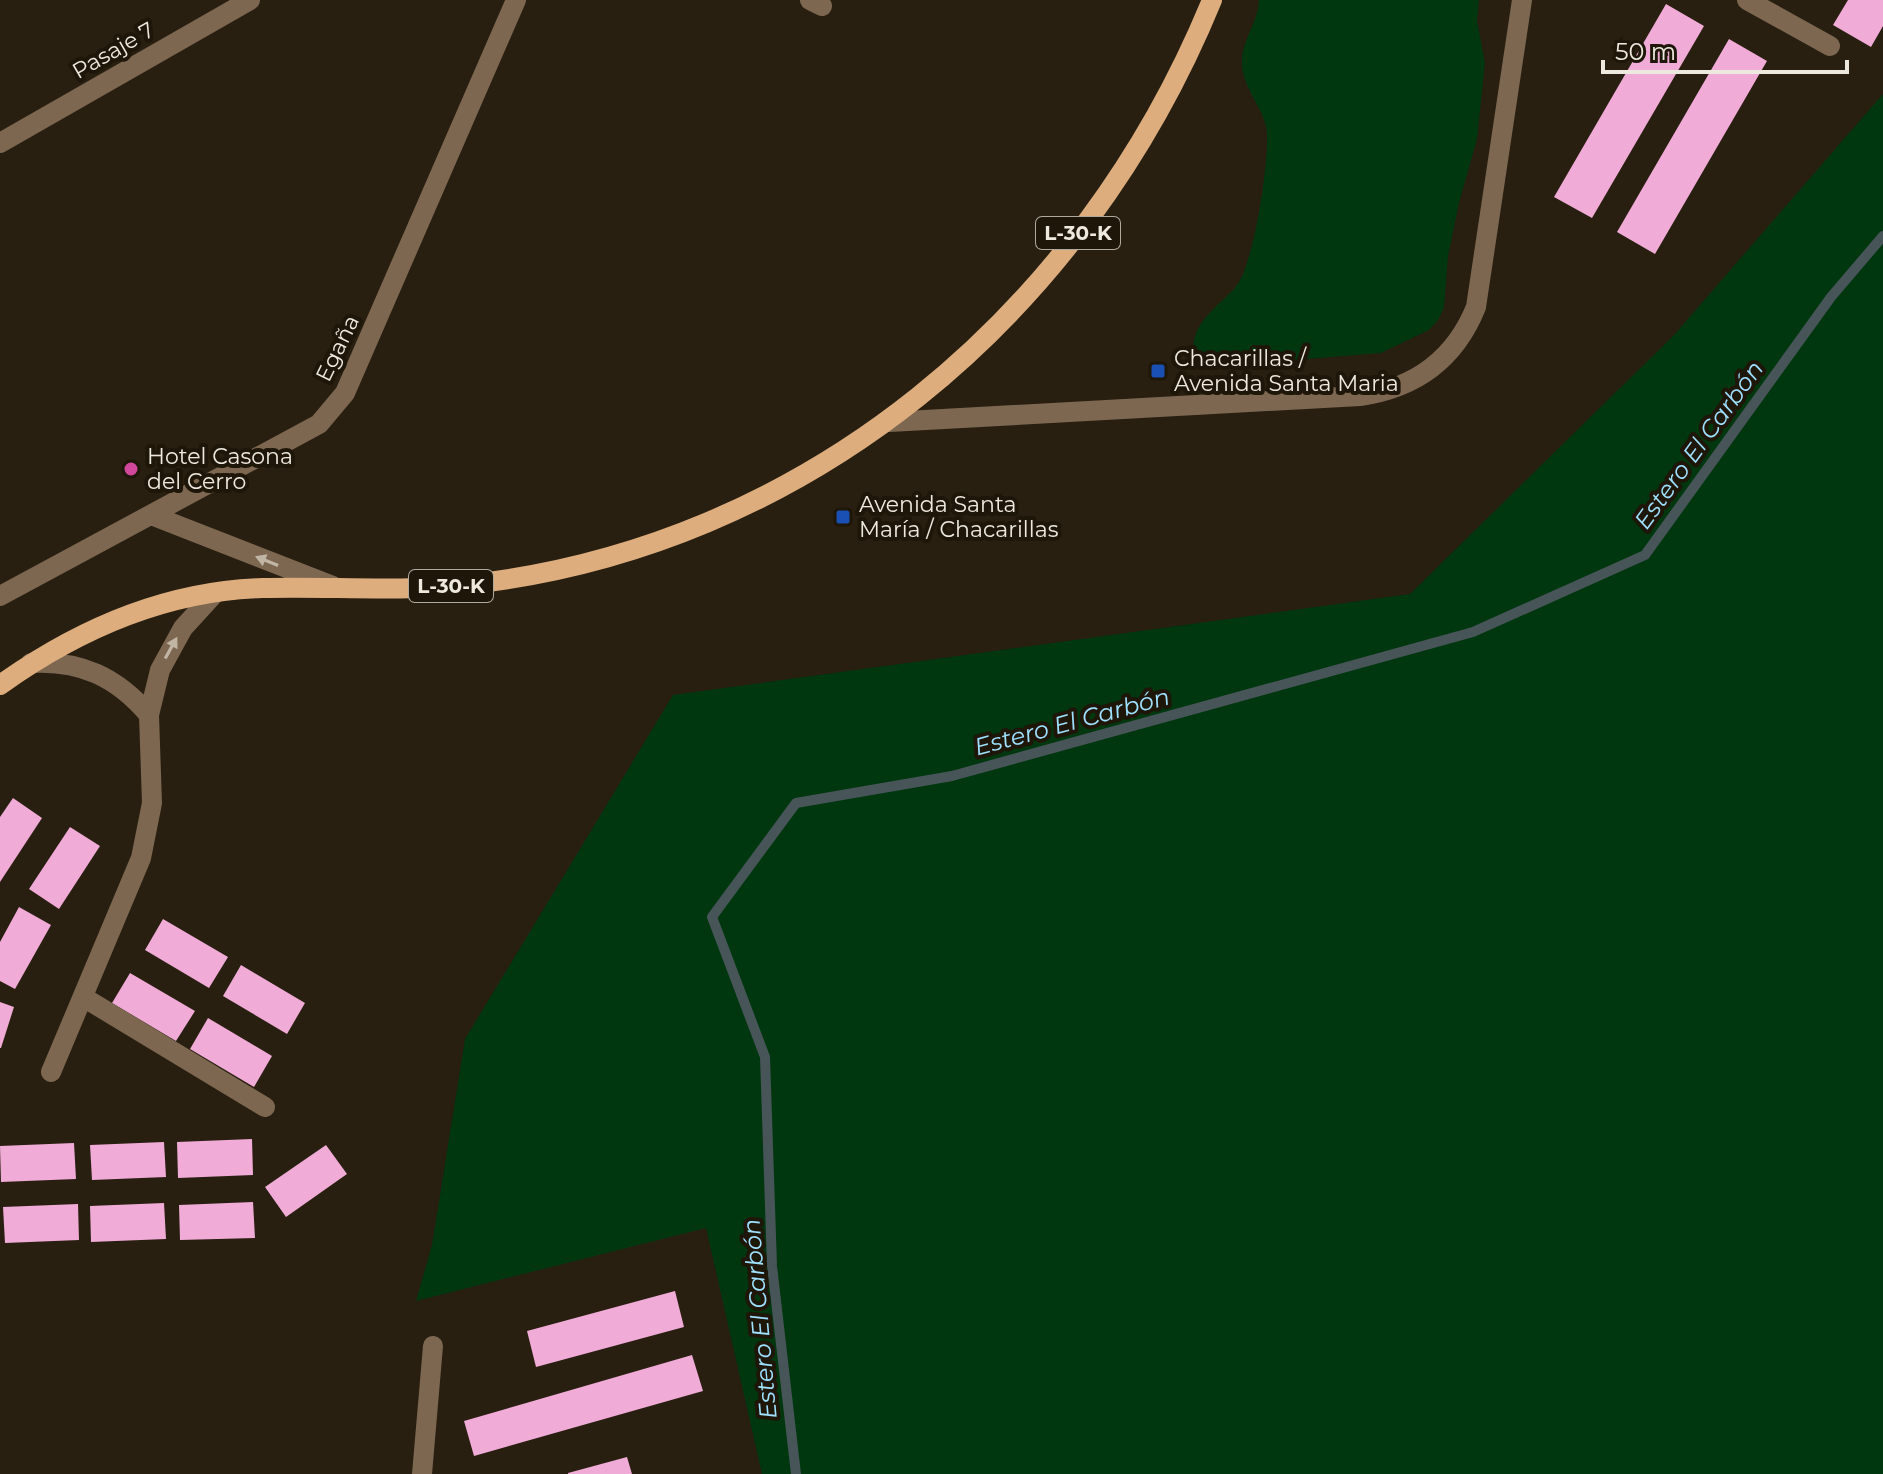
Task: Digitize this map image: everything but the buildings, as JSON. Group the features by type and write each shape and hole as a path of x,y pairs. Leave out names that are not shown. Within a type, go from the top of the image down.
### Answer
{"main road":[{"name":"L-30-K","path":"0,685 31,663 122,617 215,593 256,588 463,585 584,564 643,547 757,501 811,473 889,422 996,328 1089,220 1165,100 1212,0"}],"street":[{"name":"Pasaje 7","path":"0,143 250,0"},
{"name":"Egaña","path":"0,596 319,424 345,393 516,0"},
{"path":"889,422 1360,396 1406,385 1427,373 1458,342 1476,307 1522,0"},
{"path":"1747,0 1830,46"},
{"path":"151,515 340,589"},
{"path":"51,1072 141,858 152,803 149,715 160,670 170,648 198,609 215,593"},
{"path":"31,663 53,662 98,673 118,684 149,715"},
{"path":"83,997 265,1107"},
{"path":"422,1474 433,1346"}],"green space":[{"path":"1259,0 1479,0 1477,21 1485,63 1477,139 1448,256 1444,308 1429,330 1381,353 1198,368 1194,355 1196,334 1206,317 1240,281 1252,247 1259,212 1267,153 1266,126 1245,81 1242,55"},
{"path":"1883,94 1883,1474 762,1474 706,1228 416,1301 432,1245 465,1039 673,695 1410,594 1674,335"}],"waterway":[{"name":"Estero El Carbón","path":"796,1474 772,1266 765,1057 712,917 796,803 952,776 1473,632 1645,555 1831,297 1883,236"}],"place":[{"name":"Chacarillas / Avenida Santa Maria","path":"1158,371"},
{"name":"Hotel Casona del Cerro","path":"131,469"},
{"name":"Avenida Santa María / Chacarillas","path":"843,517"}]}
